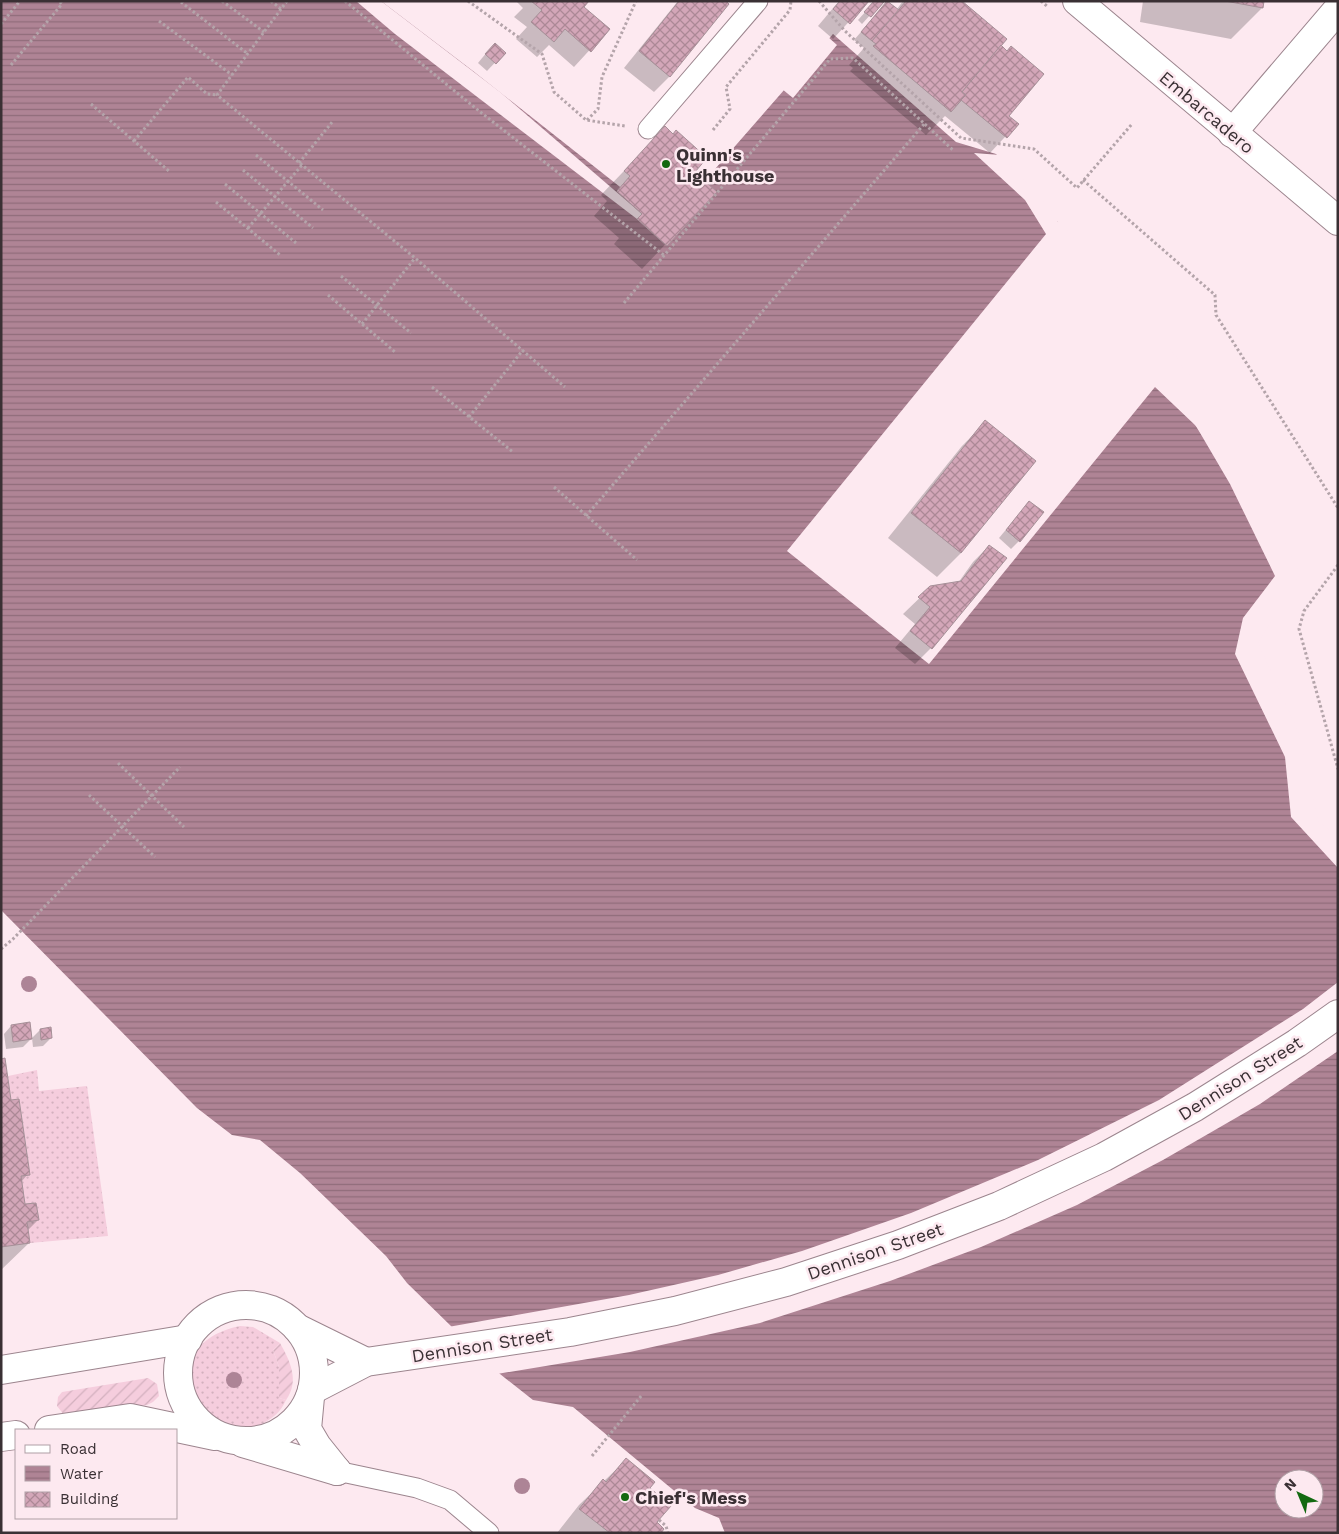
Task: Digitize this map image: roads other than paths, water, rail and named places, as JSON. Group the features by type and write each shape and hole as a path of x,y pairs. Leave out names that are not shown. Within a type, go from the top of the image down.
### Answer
{"street":[{"name":"Embarcadero","path":"1077,1 1338,222"},
{"path":"1232,133 1338,9"},
{"name":"Dennison Street","path":"311,1393 366,1362 570,1332 675,1311 786,1282 898,1245 999,1206 1104,1157 1195,1107 1297,1043 1338,1014"},
{"path":"311,1393 301,1414 287,1428 270,1437 251,1441 230,1440 210,1431 194,1417 183,1399 178,1379 184,1348 201,1322 219,1311 240,1305 261,1307 281,1315 298,1328 366,1362"},
{"path":"298,1328 309,1347 314,1368 307,1429 316,1446 337,1470"},
{"path":"1,1370 184,1348"},
{"path":"1,1389 184,1348"},
{"path":"56,1429 130,1418 230,1440 337,1470"},
{"path":"1,1437 15,1435"}],"lane":[{"path":"648,129 758,1"},
{"path":"337,1470 416,1488 450,1500 489,1533"}],"water":[{"path":"1,1 381,1 667,224 833,34 956,142 996,154 1035,195 1057,221 1297,575 1255,642 1316,822 1338,840 1338,1533 725,1533 719,1518 695,1508 573,1407 533,1400 500,1374 407,1283 386,1256 300,1173 260,1140 232,1135 197,1108 1,910"}],"place":[{"name":"Quinn's Lighthouse","path":"666,164"},
{"name":"Chief's Mess","path":"625,1497"}]}
